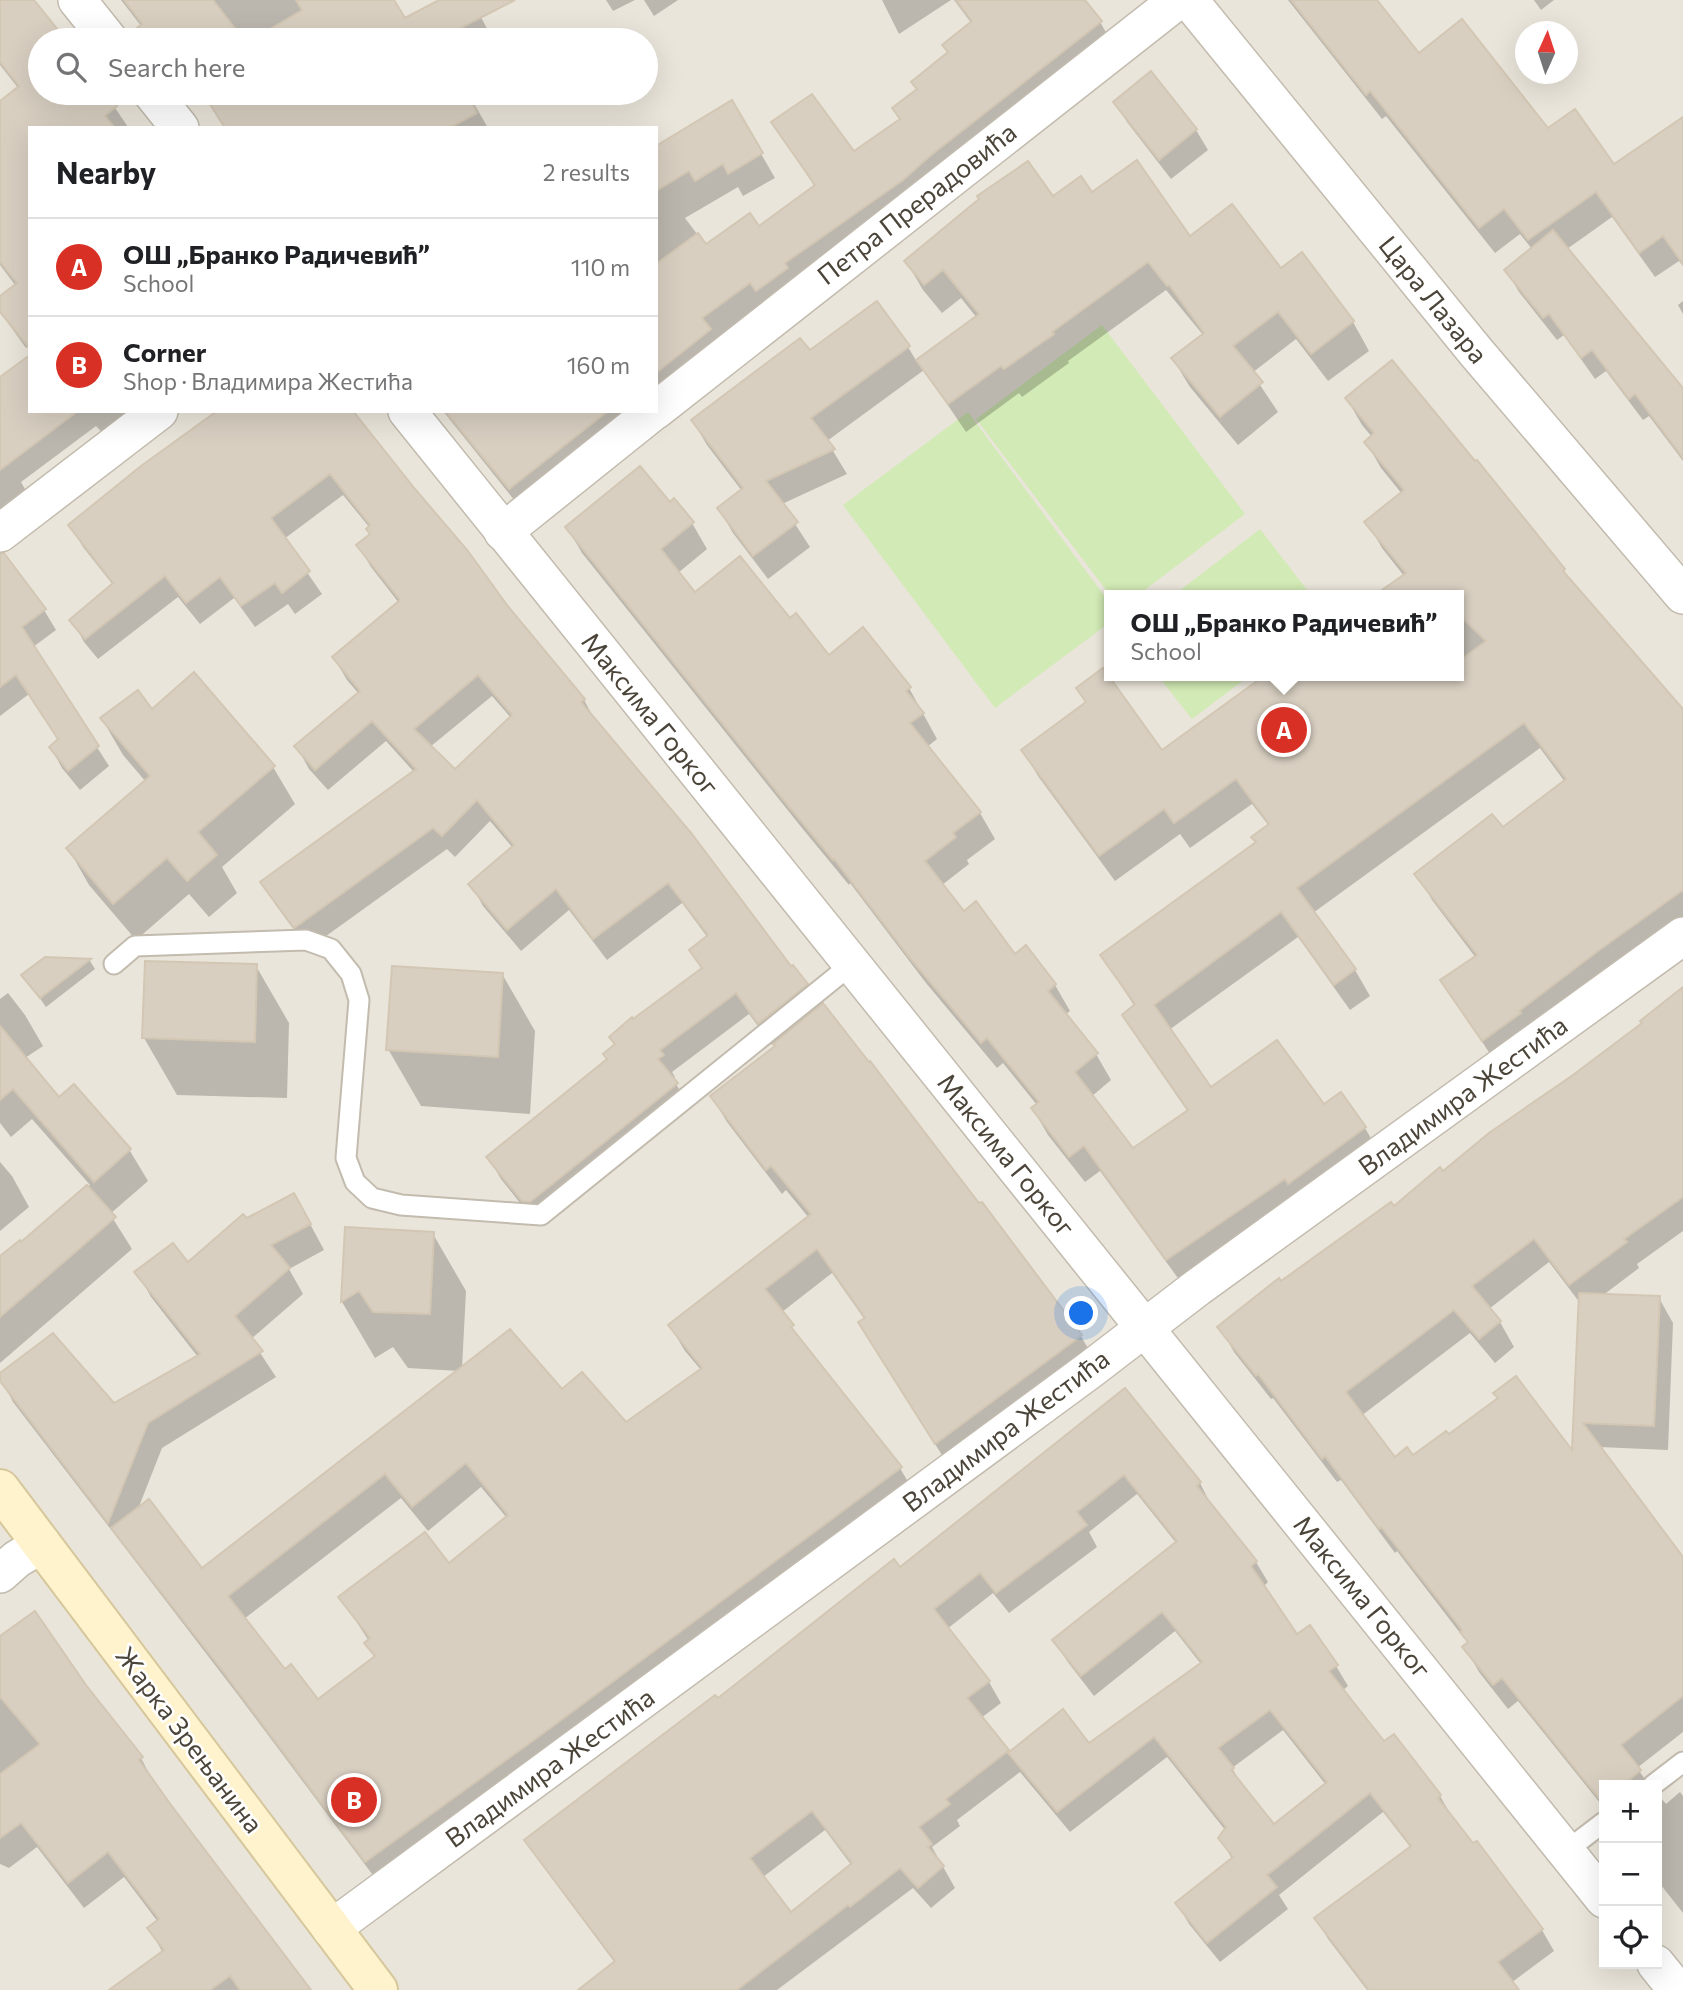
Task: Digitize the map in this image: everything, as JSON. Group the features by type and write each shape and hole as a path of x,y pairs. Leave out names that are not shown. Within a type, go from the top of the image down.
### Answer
{"street":[{"path":"77,0 99,28"},
{"name":"Петра Прерадовића","path":"658,408 1178,0"},
{"name":"Цара Лазара","path":"1189,0 1476,352 1683,595"},
{"path":"162,105 178,126"},
{"path":"0,533 156,413"},
{"name":"Максима Горког","path":"409,413 1599,1893"},
{"name":"Петра Прерадовића","path":"503,532 651,413"},
{"name":"Владимира Жестића","path":"331,1928 1091,1369 1145,1326 1683,936"},
{"name":"Жарка Зрењанина","path":"0,1489 378,1990"},
{"path":"0,1574 17,1559 42,1544"},
{"path":"1660,1969 1677,1990"}],"lane":[{"path":"114,964 135,946 184,942 306,940 331,949 351,974 359,1000 346,1158 355,1182 372,1198 401,1205 541,1216 852,964"},
{"path":"1660,1780 1683,1762"},
{"path":"1566,1851 1599,1826"}],"shaded area":[{"path":"0,0 1683,0 1683,1990 0,1990"}],"green space":[{"path":"1102,325 1245,514 1145,590 1106,590 976,419"},
{"path":"968,412 1104,595 1104,627 995,708 843,505"},
{"path":"1260,529 1307,590 1181,590"},
{"path":"1162,681 1242,681 1192,719"}],"building":[{"path":"0,0 34,0 56,28 28,28 28,105 117,106 105,116 113,126 28,126 28,347 0,312 0,296 17,283 0,262 0,101 19,86 0,62"},
{"path":"124,0 213,0 235,28 137,28 142,24"},
{"path":"296,0 394,0 405,18 439,0 515,0 460,28 272,28 302,10"},
{"path":"956,0 1085,0 1102,21 903,180 785,263 788,268 756,291 750,283 702,318 711,329 658,371 658,263 698,233 706,244 750,213 759,226 815,185 771,122 812,94 854,151 900,119 892,108 917,89 911,82 948,52 942,45 972,21"},
{"path":"1291,0 1377,0 1419,53 1462,19 1548,128 1575,109 1614,164 1683,117 1683,264 1663,236 1639,253 1596,192 1528,240 1504,209 1479,228 1370,91 1366,95"},
{"path":"1151,71 1197,129 1159,160 1113,102"},
{"path":"732,100 763,153 728,174 723,164 695,181 689,171 658,190 658,145"},
{"path":"211,105 473,105 477,113 453,126 224,126"},
{"path":"1137,160 1190,236 1232,204 1281,268 1302,252 1354,321 1311,354 1278,312 1233,346 1263,382 1220,417 1171,358 1204,333 1169,285 1167,286 1148,262 1052,332 1054,334 1004,369 1001,366 948,404 916,360 979,314 943,270 924,285 904,261 979,199 977,196 1028,161 1053,196 1081,176 1092,192"},
{"path":"1553,230 1683,388 1683,458 1635,394 1629,399 1592,350 1581,358 1549,314 1543,318 1504,270"},
{"path":"877,301 910,346 811,418 835,449 766,481 798,522 753,556 717,508 743,488 691,420 800,338 810,350"},
{"path":"28,356 28,413 75,413 0,470 0,377"},
{"path":"1392,360 1475,461 1477,460 1565,569 1563,571 1683,709 1683,890 1598,951 1482,1041 1440,980 1477,955 1414,874 1492,814 1503,827 1566,779 1524,723 1297,888 1356,969 1334,985 1281,912 1154,1005 1211,1087 1277,1040 1324,1104 1341,1092 1366,1127 1288,1184 1285,1179 1166,1260 1084,1146 1069,1157 1031,1108 1039,1102 987,1038 981,1043 909,957 834,859 785,802 565,527 640,466 670,502 674,498 694,522 661,549 695,592 740,556 790,618 796,613 829,655 863,627 911,687 906,691 924,713 910,723 981,812 953,833 956,837 925,861 964,911 976,901 1015,954 1026,945 1056,984 1048,991 1098,1053 1075,1072 1133,1148 1188,1110 1122,1015 1135,1004 1100,955 1256,842 1251,837 1269,824 1236,779 1174,823 1164,809 1099,856 1021,750 1086,702 1076,688 1103,668 1104,681 1112,681 1162,750 1257,681 1464,681 1464,657 1486,641 1464,620 1464,590 1382,590 1406,573 1364,522 1404,490 1364,442 1374,433 1345,398"},
{"path":"214,413 355,413 468,551 507,605 585,699 581,702 692,834 791,966 793,965 808,984 758,1024 736,993 660,1050 664,1055 658,1059 678,1083 530,1202 522,1201 486,1157 607,1059 603,1054 615,1044 609,1037 632,1017 633,1019 702,968 689,950 708,935 668,883 593,939 556,889 507,930 468,884 514,845 477,800 442,836 433,828 294,928 260,882 416,769 372,721 315,770 294,746 360,691 332,657 400,600 356,545 370,534 366,529 370,525 330,474 271,518 310,571 282,593 275,583 241,606 220,577 186,603 165,576 85,639 69,620 113,583 68,525 141,466","holes":["478,675 512,715 455,769 414,729"]},
{"path":"447,413 605,413 509,489"},
{"path":"4,553 46,609 22,627 99,746 68,771 49,747 58,739 16,675 0,687 0,554"},
{"path":"194,672 275,766 198,832 217,855 187,881 167,858 113,904 66,848 150,776 100,718 138,690 152,709"},
{"path":"45,957 91,959 40,998 21,975"},
{"path":"145,961 257,964 255,1042 142,1038"},
{"path":"392,966 503,973 498,1057 386,1050"},
{"path":"1683,987 1683,1197 1624,1239 1627,1242 1569,1285 1534,1239 1472,1286 1501,1321 1479,1339 1454,1310 1346,1392 1395,1457 1407,1447 1413,1455 1446,1431 1449,1434 1498,1398 1493,1393 1516,1376 1572,1450 1579,1293 1660,1296 1654,1426 1583,1423 1683,1557 1683,1696 1621,1745 1641,1770 1629,1780 1599,1780 1599,1798 1502,1678 1493,1685 1462,1647 1468,1642 1460,1632 1462,1630 1381,1527 1379,1529 1325,1456 1322,1459 1258,1374 1256,1376 1217,1327 1279,1278 1281,1281 1391,1202 1394,1206 1440,1167 1443,1171 1489,1133 1642,1023 1640,1021"},
{"path":"823,1003 979,1203 982,1202 1082,1335 935,1444 858,1322 865,1318 817,1249 765,1289 794,1325 791,1327 902,1467 365,1862 221,1669 111,1528 149,1499 202,1568 510,1329 562,1389 582,1372 626,1422 702,1368 668,1325 811,1214 771,1166 766,1170 710,1096 775,1046 773,1044","holes":["466,1463 508,1515 449,1563 425,1532 338,1597 370,1638 364,1643 375,1656 318,1699 291,1664 285,1669 228,1596 385,1474 412,1507"]},
{"path":"0,1026 59,1097 74,1084 131,1149 94,1182 13,1089 0,1100"},
{"path":"87,1185 116,1217 0,1317 0,1256 20,1240 21,1242"},
{"path":"294,1193 311,1224 271,1245 290,1268 235,1316 263,1351 148,1423 108,1523 0,1381 0,1373 53,1333 114,1403 200,1354 134,1272 173,1243 188,1262 243,1214 247,1218"},
{"path":"345,1227 434,1232 430,1314 373,1312 359,1291 341,1302"},
{"path":"1125,1388 1201,1482 1197,1486 1257,1561 1251,1566 1297,1634 1310,1625 1338,1665 1329,1671 1384,1741 1394,1734 1441,1795 1438,1798 1473,1843 1477,1841 1543,1929 1498,1962 1519,1990 1369,1990 1314,1918 1411,1846 1370,1793 1267,1875 1277,1887 1207,1943 1175,1903 1233,1857 1218,1838 1226,1827 1154,1737 1057,1812 1008,1753 1063,1709 1089,1743 1202,1662 1162,1612 1081,1676 1052,1640 1177,1541 1124,1475 1077,1512 1087,1525 996,1593 980,1573 934,1609 990,1681 967,1698 1009,1750 946,1799 950,1804 919,1827 932,1844 928,1847 944,1866 918,1888 900,1868 737,1990 578,1990 615,1961 524,1840 715,1695 718,1698 894,1559 900,1567","holes":["1270,1710 1327,1782 1274,1824 1231,1770 1234,1768 1218,1748","812,1811 852,1863 791,1912 750,1858"]},
{"path":"35,1611 86,1685 143,1757 139,1760 171,1805 311,1990 240,1990 230,1976 210,1990 109,1990 164,1950 147,1928 159,1919 108,1852 68,1883 21,1823 0,1838 0,1774 40,1744 0,1697 0,1636"}],"place":[{"name":"ОШ „Бранко Радичевић”","path":"1284,730"},
{"name":"Corner","path":"354,1800"}]}
